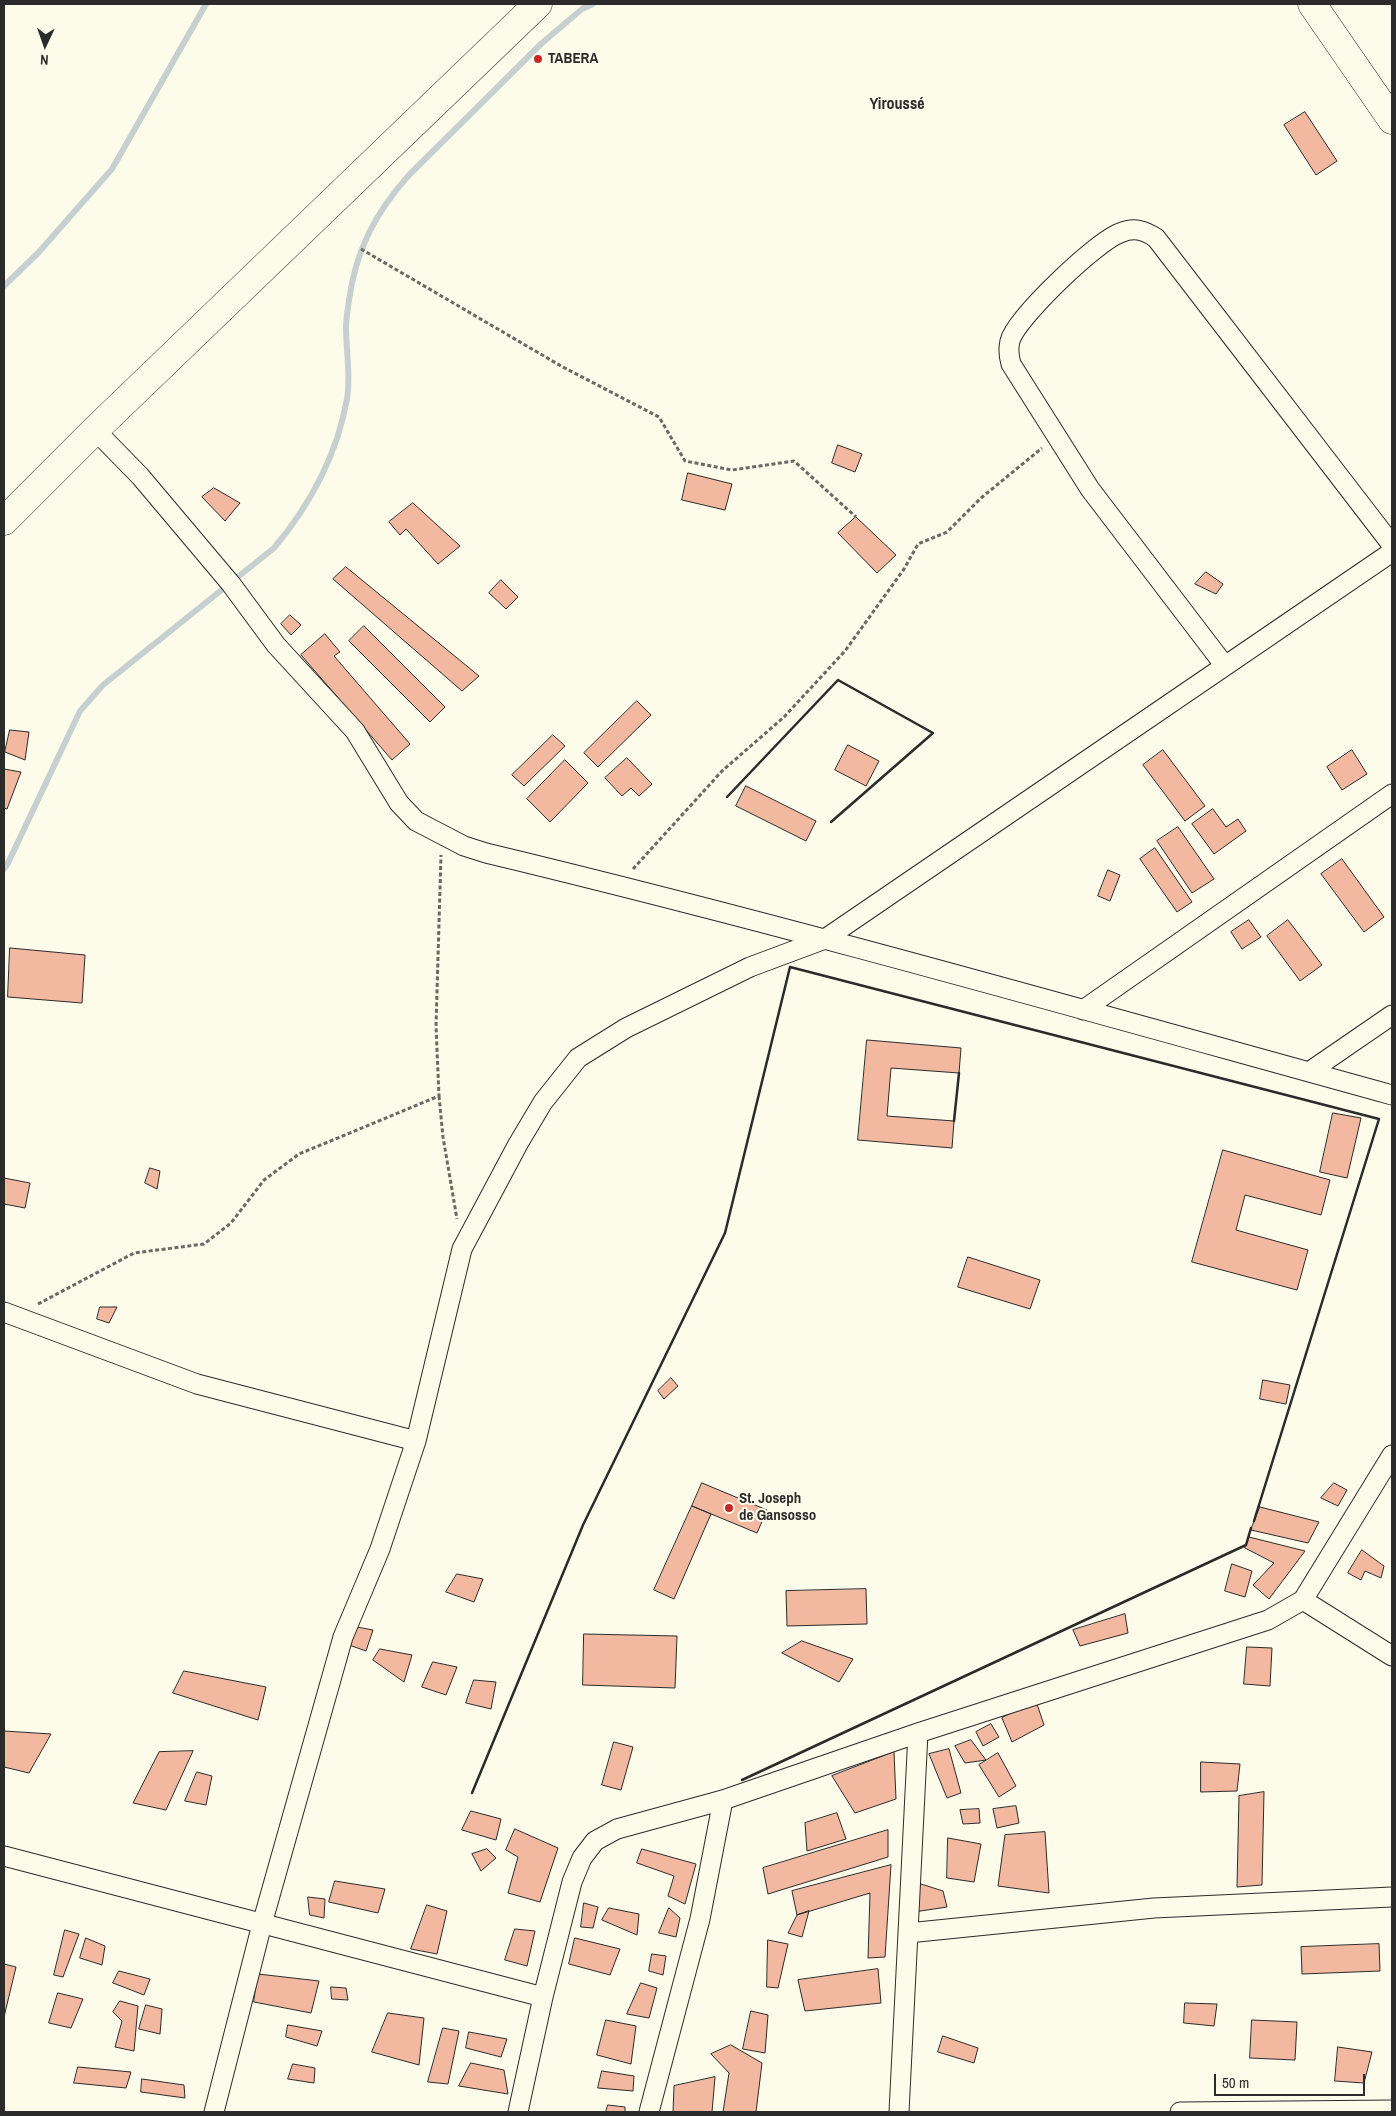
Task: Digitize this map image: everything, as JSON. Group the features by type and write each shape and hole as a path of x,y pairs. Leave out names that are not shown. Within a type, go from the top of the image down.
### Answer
{"main road":[{"path":"4,522 95,430 538,4"},
{"path":"1312,4 1392,120"}],"street":[{"path":"1225,666 1090,489 1010,364 1010,340 1019,324 1081,259 1107,239 1134,229 1146,231 1156,238 1392,545"},
{"path":"95,430 140,476 231,584 276,645 355,731 399,802 416,820 442,836 486,853 619,885 825,939 1392,1095"},
{"path":"214,2112 262,1924 343,1637 380,1549 416,1441 462,1249 542,1102 578,1058 626,1028 750,967 825,939 1392,552"},
{"path":"1082,1010 1392,794"},
{"path":"1308,1072 1392,1015"},
{"path":"4,1312 197,1384 416,1441"},
{"path":"518,2112 543,1997 572,1882 582,1858 595,1841 617,1828 723,1800 918,1733 1268,1620 1303,1600 1392,1455"},
{"path":"1303,1600 1392,1656"},
{"path":"899,2112 918,1733"},
{"path":"649,2112 700,1919 723,1800"},
{"path":"4,1856 543,1997"},
{"path":"908,1933 1154,1908 1392,1896"},
{"path":"1180,2112 1392,2109"}],"path":[{"path":"361,249 561,366 659,417 685,461 732,470 794,461 856,517"},
{"path":"619,885 722,771 784,717 845,650 904,569 918,544 947,532 981,498 1056,436"},
{"path":"442,836 436,1026 439,1096 462,1249"},
{"path":"32,1306 50,1299 134,1253 204,1244 231,1223 264,1180 299,1154 439,1096"}],"building":[{"path":"1305,112 1337,161 1316,175 1284,125"},
{"path":"838,445 862,454 855,472 832,463"},
{"path":"688,473 732,484 725,510 682,500"},
{"path":"214,488 240,503 225,521 202,497"},
{"path":"413,503 460,546 438,564 406,529 400,535 389,522"},
{"path":"856,517 896,555 877,573 838,533"},
{"path":"346,567 479,676 462,691 333,579"},
{"path":"1206,572 1223,584 1216,594 1195,584"},
{"path":"501,580 518,597 506,609 489,593"},
{"path":"290,615 301,625 291,635 281,624"},
{"path":"364,626 445,707 430,722 349,641"},
{"path":"325,634 340,652 334,656 410,744 392,760 301,655"},
{"path":"637,701 651,715 598,767 584,753"},
{"path":"10,730 29,732 25,760 5,752"},
{"path":"553,735 565,746 524,786 512,775"},
{"path":"848,745 879,761 866,786 835,770"},
{"path":"1163,750 1205,806 1185,821 1143,765"},
{"path":"1352,750 1367,774 1342,790 1327,767"},
{"path":"627,758 652,784 639,796 631,788 622,796 605,778"},
{"path":"565,760 588,783 550,822 527,799"},
{"path":"4,769 21,772 7,809 4,808"},
{"path":"746,786 816,821 806,841 736,806"},
{"path":"1213,809 1226,827 1238,819 1246,831 1214,854 1192,824"},
{"path":"1178,827 1214,879 1192,893 1157,841"},
{"path":"1155,848 1192,902 1177,912 1140,859"},
{"path":"1342,859 1384,917 1364,932 1321,874"},
{"path":"1108,870 1120,875 1110,901 1098,896"},
{"path":"1249,920 1261,937 1242,949 1231,932"},
{"path":"1288,920 1322,965 1300,981 1267,936"},
{"path":"10,948 85,955 82,1003 8,997"},
{"path":"867,1040 961,1048 959,1073 891,1068 887,1116 954,1121 952,1148 858,1140"},
{"path":"1333,1113 1361,1118 1347,1178 1320,1172"},
{"path":"1223,1150 1330,1180 1321,1215 1245,1195 1236,1230 1308,1250 1297,1290 1192,1262"},
{"path":"150,1168 160,1171 157,1189 145,1183"},
{"path":"4,1178 30,1183 25,1208 4,1204"},
{"path":"968,1257 1040,1280 1030,1309 958,1287"},
{"path":"100,1307 117,1307 109,1323 97,1319"},
{"path":"671,1378 678,1386 664,1399 658,1391"},
{"path":"1263,1380 1290,1385 1286,1404 1260,1399"},
{"name":"St. Joseph de Gansosso","path":"702,1483 767,1510 757,1533 692,1506"},
{"path":"1334,1483 1347,1490 1338,1506 1321,1498"},
{"path":"692,1506 711,1514 674,1599 654,1590"},
{"path":"1260,1507 1319,1522 1308,1543 1251,1530"},
{"path":"1249,1537 1305,1551 1269,1599 1253,1585 1274,1563 1245,1548"},
{"path":"1362,1550 1384,1566 1381,1578 1365,1571 1361,1580 1348,1573"},
{"path":"1232,1564 1252,1571 1245,1597 1225,1591"},
{"path":"457,1574 483,1579 474,1602 446,1592"},
{"path":"866,1589 867,1624 787,1626 786,1591"},
{"path":"1125,1614 1128,1633 1080,1646 1073,1630"},
{"path":"357,1627 373,1630 366,1651 349,1645"},
{"path":"584,1634 677,1636 675,1688 583,1685"},
{"path":"802,1641 853,1659 839,1682 782,1653"},
{"path":"1247,1647 1272,1648 1270,1686 1244,1684"},
{"path":"380,1649 412,1655 404,1682 373,1660"},
{"path":"433,1662 457,1667 446,1695 422,1687"},
{"path":"184,1671 266,1687 258,1720 173,1693"},
{"path":"474,1680 496,1682 491,1709 466,1703"},
{"path":"1036,1701 1044,1725 1012,1742 1002,1718"},
{"path":"991,1724 999,1737 983,1746 976,1732"},
{"path":"4,1731 51,1734 29,1773 4,1767"},
{"path":"971,1740 986,1760 965,1763 955,1746"},
{"path":"614,1742 633,1747 621,1790 602,1785"},
{"path":"949,1749 961,1793 947,1798 929,1754"},
{"path":"193,1751 166,1810 133,1803 159,1752"},
{"path":"894,1752 896,1799 855,1813 832,1776"},
{"path":"998,1753 1016,1786 999,1797 979,1765"},
{"path":"1201,1762 1240,1764 1237,1791 1201,1792"},
{"path":"197,1772 212,1776 206,1805 185,1801"},
{"path":"1264,1792 1262,1885 1237,1887 1239,1796"},
{"path":"1016,1806 1019,1823 997,1828 993,1809"},
{"path":"979,1809 980,1823 963,1824 960,1810"},
{"path":"471,1811 501,1819 496,1840 462,1830"},
{"path":"837,1813 846,1839 807,1851 805,1823"},
{"path":"515,1829 558,1848 540,1902 508,1893 518,1857 506,1850"},
{"path":"888,1830 888,1857 768,1894 763,1868"},
{"path":"1045,1832 1049,1893 998,1886 1005,1835"},
{"path":"948,1838 981,1844 974,1882 947,1878"},
{"path":"487,1849 496,1858 481,1871 472,1854"},
{"path":"642,1849 696,1864 685,1904 668,1896 674,1876 637,1863"},
{"path":"891,1865 885,1957 868,1958 870,1893 797,1915 792,1891"},
{"path":"335,1881 385,1889 378,1913 329,1902"},
{"path":"921,1884 943,1891 947,1907 914,1912"},
{"path":"308,1897 325,1899 324,1918 310,1915"},
{"path":"584,1903 598,1907 593,1928 581,1927"},
{"path":"427,1905 447,1911 437,1954 411,1949"},
{"path":"609,1908 639,1914 637,1935 602,1920"},
{"path":"669,1908 680,1918 676,1937 659,1933"},
{"path":"809,1911 802,1937 788,1933 797,1915"},
{"path":"515,1929 535,1931 527,1966 505,1960"},
{"path":"65,1930 79,1934 63,1977 54,1975"},
{"path":"86,1938 105,1946 102,1965 80,1958"},
{"path":"575,1938 620,1949 610,1975 569,1964"},
{"path":"768,1940 788,1944 778,1988 767,1987"},
{"path":"1379,1944 1380,1971 1302,1974 1301,1947"},
{"path":"652,1954 666,1956 663,1975 649,1971"},
{"path":"4,1964 16,1967 4,2017"},
{"path":"878,1969 881,2003 805,2011 798,1980"},
{"path":"119,1971 150,1979 144,1995 113,1983"},
{"path":"258,1974 319,1981 311,2013 254,2002"},
{"path":"641,1983 657,1988 649,2018 627,2014"},
{"path":"331,1987 346,1988 348,2000 332,1999"},
{"path":"58,1993 83,1999 71,2028 49,2023"},
{"path":"120,2001 138,2006 134,2051 115,2047 122,2021 113,2012"},
{"path":"1185,2003 1217,2004 1214,2026 1184,2023"},
{"path":"146,2005 162,2009 160,2034 139,2029"},
{"path":"751,2011 768,2015 765,2053 743,2049"},
{"path":"388,2013 424,2018 419,2065 372,2052"},
{"path":"606,2020 636,2026 631,2064 597,2055"},
{"path":"1252,2020 1297,2022 1295,2060 1250,2058"},
{"path":"288,2025 322,2031 317,2046 286,2037"},
{"path":"443,2028 459,2031 448,2084 428,2082"},
{"path":"469,2032 507,2039 501,2057 466,2048"},
{"path":"943,2036 978,2048 974,2063 938,2052"},
{"path":"731,2045 762,2063 756,2112 723,2112 729,2073 711,2054"},
{"path":"1338,2047 1372,2052 1364,2083 1335,2081"},
{"path":"471,2063 504,2070 508,2094 459,2086"},
{"path":"293,2064 315,2068 314,2083 288,2079"},
{"path":"78,2067 131,2072 126,2088 74,2083"},
{"path":"602,2071 634,2076 633,2091 598,2088"},
{"path":"715,2077 712,2112 673,2112 674,2086"},
{"path":"142,2079 184,2085 185,2098 141,2092"},
{"path":"608,2105 625,2107 625,2112 606,2112"}],"waterway":[{"path":"4,286 38,253 112,169 206,4"},
{"path":"4,869 80,711 103,685 274,548 310,497 329,459 347,399 346,324 352,282 362,248 386,204 409,175 542,43 582,9 593,4"}],"wall":[{"path":"727,797 838,680 933,733 831,822"},
{"path":"472,1793 583,1525 725,1233 790,967 1379,1119 1254,1521"},
{"path":"954,1121 959,1073"},
{"path":"742,1780 1246,1545 1251,1528"}],"place":[{"name":"TABERA","path":"538,59"},
{"name":"St. Joseph de Gansosso","path":"729,1508"}],"district":[{"name":"Yiroussé","path":"897,105"}]}
